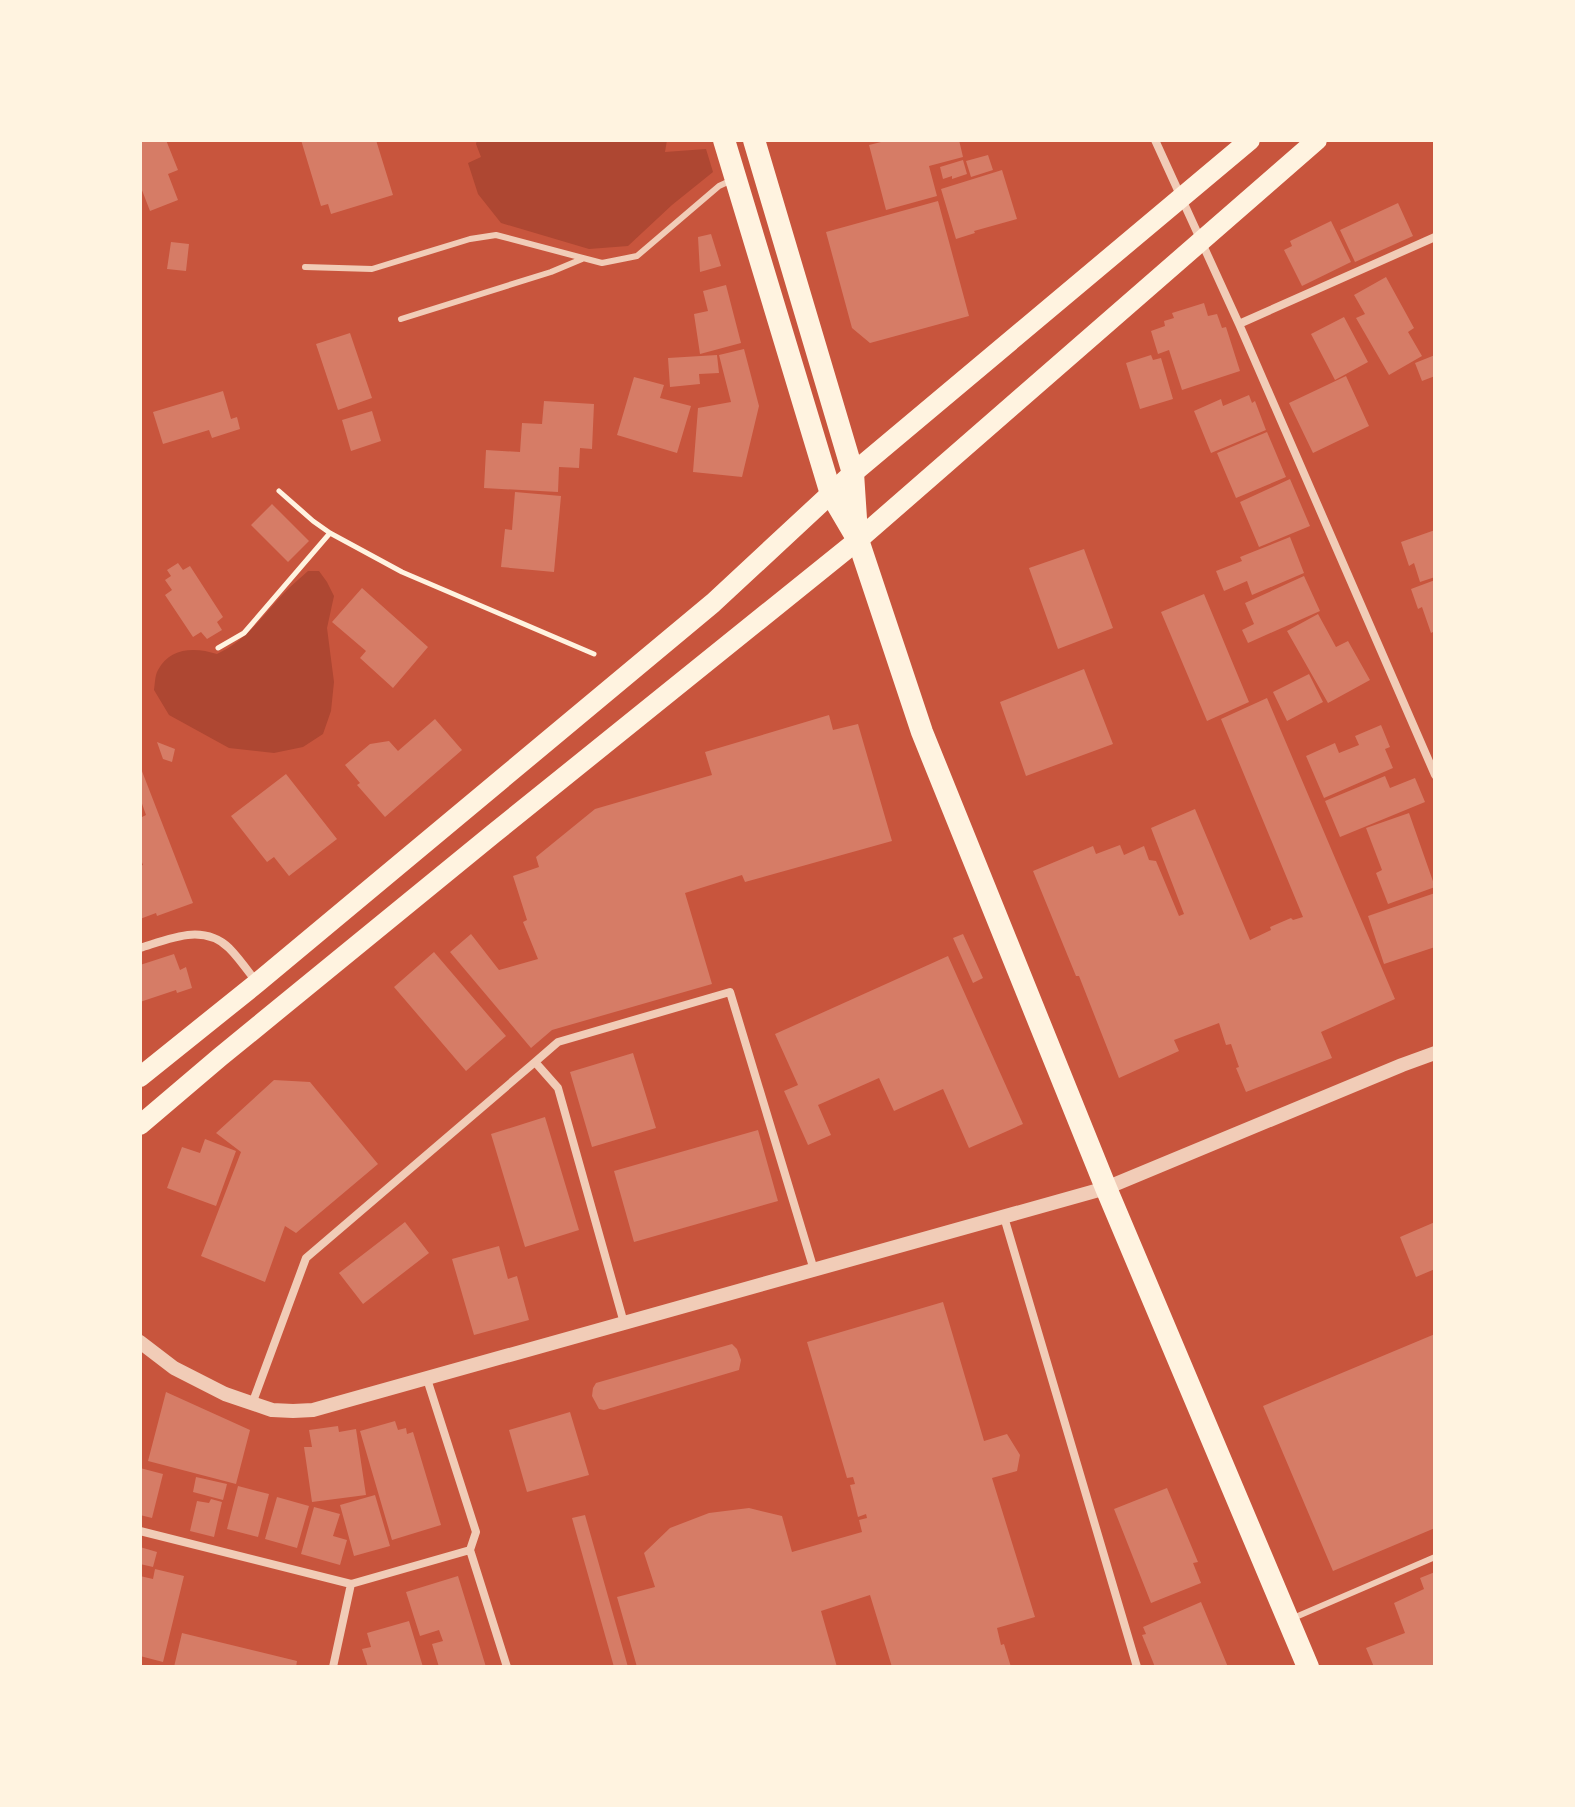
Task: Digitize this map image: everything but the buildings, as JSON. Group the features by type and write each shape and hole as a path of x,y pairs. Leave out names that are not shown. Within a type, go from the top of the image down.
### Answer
{"highway":[{"path":"724,140 831,494 858,540 922,732 1106,1188 1308,1667"},
{"path":"754,140 853,473 858,540"}],"main road":[{"path":"140,1077 713,603 853,473 1250,140"},
{"path":"140,1125 418,895 858,540 1317,140"}],"street":[{"path":"1155,140 1239,324 1435,775"},
{"path":"1239,324 1435,237"},
{"path":"140,948 184,934 210,936 229,948 257,983"},
{"path":"252,1404 306,1258 558,1042 730,992 814,1270"},
{"path":"140,1342 185,1375 225,1394 272,1410 313,1410 1106,1188 1435,1053"},
{"path":"535,1062 558,1088 624,1323"},
{"path":"1004,1217 1137,1667"},
{"path":"427,1379 476,1532 470,1550 507,1667"},
{"path":"140,1531 351,1584 470,1550"},
{"path":"333,1667 351,1584"}],"lane":[{"path":"305,267 372,269 470,239 496,235 602,263 637,256 719,186 736,179"},
{"path":"401,319 551,272 582,259"},
{"path":"1288,1620 1435,1557"}],"path":[{"path":"279,491 330,533 402,572 594,654"},
{"path":"218,648 244,633 330,533"}],"shaded area":[{"path":"477,140 667,140 665,152 706,149 713,172 628,246 589,249 501,223 478,194 468,163 481,157"},
{"path":"308,571 319,571 334,596 327,628 334,682 331,711 323,734 303,747 274,753 229,748 169,715 154,690 156,674 163,662 184,651 200,650 217,654 228,648"}]}
